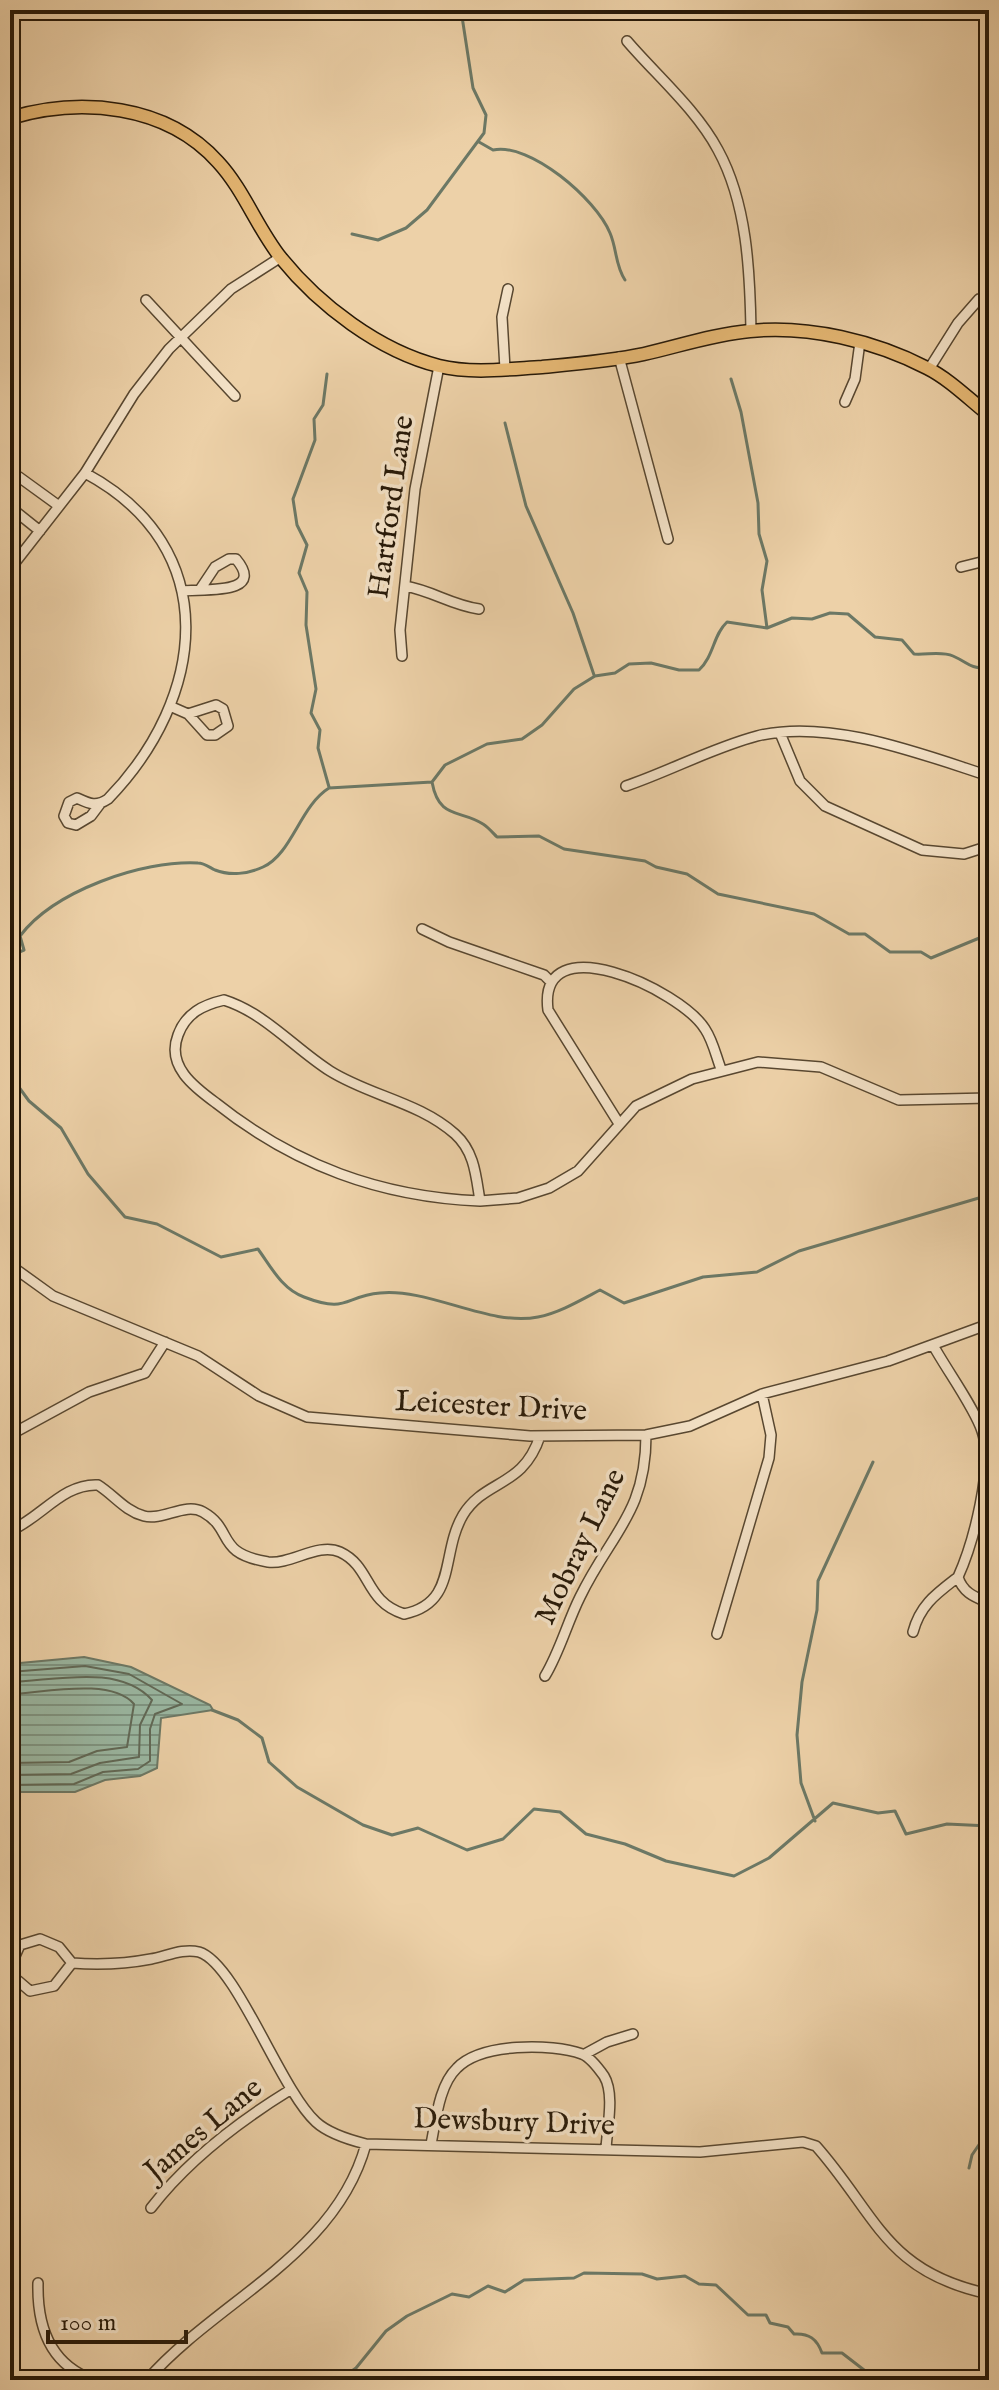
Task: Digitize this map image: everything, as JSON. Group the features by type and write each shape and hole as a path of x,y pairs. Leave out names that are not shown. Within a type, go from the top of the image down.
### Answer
{"main road":[{"path":"10,118 67,108 103,106 178,130 217,160 281,257 322,303 402,351 439,366 505,369 619,357 751,331 813,333 860,342 929,369 989,415"}],"street":[{"path":"627,41 705,130 728,171 744,235 751,331"},
{"path":"10,569 85,473 151,370 245,278 281,257"},
{"path":"505,369 502,317 508,289"},
{"path":"929,369 958,323 979,299"},
{"path":"146,300 235,396"},
{"path":"845,402 855,379 860,342"},
{"path":"619,357 668,539"},
{"name":"Hartford Lane","path":"402,656 400,630 415,489 439,366"},
{"path":"85,473 131,505 145,519 169,555 182,591 185,650 172,707 142,760 100,804"},
{"path":"10,480 19,477 59,506"},
{"path":"10,507 40,531"},
{"path":"182,591 201,588 220,592 235,588 242,578 241,565 236,559 222,562 201,588"},
{"path":"961,567 989,560"},
{"path":"405,586 425,590 452,605 479,609"},
{"path":"172,707 188,714"},
{"path":"780,733 800,781 825,806 922,850 964,854 989,846"},
{"path":"626,786 737,743 780,733 820,733 909,749 989,776"},
{"path":"422,929 449,942 544,975 550,981"},
{"path":"618,1122 548,1010 546,993 550,981 570,970 625,974 662,991 704,1027 721,1069"},
{"path":"480,1201 473,1159 457,1136 431,1116 332,1072 245,1007 224,1000 208,1004 192,1013 182,1026 176,1040 176,1062 193,1085 264,1140 318,1168 363,1183 451,1200 480,1201 518,1198 549,1188 578,1171 600,1149 618,1122 636,1106 662,1091 721,1069 758,1062 789,1062 821,1067 899,1100 989,1098"},
{"name":"Leicester Drive","path":"10,1265 53,1296 198,1356 259,1396 307,1417 540,1436 646,1435 690,1426 762,1394 848,1372 989,1324"},
{"path":"10,1435 89,1392 145,1373 165,1342"},
{"path":"913,1632 917,1614 928,1599 958,1577 973,1543 986,1454 984,1435 933,1345"},
{"path":"717,1634 769,1458 771,1435 762,1394"},
{"name":"Mobray Lane","path":"545,1676 579,1598 636,1503 646,1467 646,1435"},
{"path":"10,1531 73,1489 98,1485 134,1513 146,1517 190,1509 201,1511 216,1524 226,1543 245,1557 273,1563 318,1551 337,1551 351,1560 380,1604 404,1614 430,1606 437,1596 453,1532 467,1508 520,1473 533,1457 540,1436"},
{"path":"958,1577 961,1587 989,1603"},
{"path":"40,1939 59,1947 72,1963 61,1981 38,1992 22,1986 11,1965 20,1945 40,1939"},
{"name":"Dewsbury Drive","path":"72,1963 120,1963 179,1952 198,1952 208,1957 227,1977 290,2090 318,2125 366,2144 700,2152 803,2142 816,2146 894,2249 920,2269 989,2294"},
{"path":"431,2144 445,2088 455,2070 472,2056 513,2048 585,2054 607,2042 633,2034"},
{"path":"585,2054 606,2079 606,2149"},
{"name":"James Lane","path":"151,2208 209,2149 290,2090"},
{"path":"147,2380 309,2238 348,2187 366,2144"},
{"path":"38,2283 37,2305 53,2355 67,2368 94,2380"}],"water":[{"path":"84,1657 131,1667 210,1705 213,1710 161,1718 157,1768 140,1776 105,1780 75,1792 10,1792 10,1664"}],"waterway":[{"path":"352,234 378,240 406,228 427,210 484,133 486,115 473,88 461,10"},
{"path":"479,142 493,150 525,155 543,164 577,190 610,233 625,280"},
{"path":"327,374 323,405 314,419 315,440 293,499 297,525 307,545 299,573 307,592 306,625 316,689 311,713 320,730 318,748 329,787"},
{"path":"731,379 741,412 758,503 759,534 767,561 762,590 767,628"},
{"path":"505,423 526,506 573,613 594,675"},
{"path":"10,956 24,950 20,936 35,920 76,892 126,873 176,863 200,863 233,874 263,867 281,852 311,806 329,788 432,782 445,765 487,744 522,739 542,725 574,689 595,676 615,673 629,664 651,663 679,670 699,670 727,622 767,628 792,618 812,619 830,613 848,614 875,637 902,640 914,654 939,653 989,669"},
{"path":"432,782 435,794 445,808 483,824 497,837 539,836 564,849 645,861 656,867 687,874 718,894 814,914 849,934 865,934 890,952 921,952 931,958 989,934"},
{"path":"10,1075 29,1101 61,1128 88,1174 125,1217 157,1224 221,1257 258,1249 289,1289 329,1304 380,1293 399,1293 519,1319 554,1312 600,1290 624,1303 703,1277 757,1272 799,1251 989,1195"},
{"path":"815,1821 801,1783 797,1735 802,1682 817,1610 818,1581 873,1462"},
{"path":"212,1710 238,1720 262,1738 269,1762 297,1787 363,1825 392,1835 418,1828 467,1850 503,1839 534,1809 560,1812 586,1834 625,1844 666,1861 734,1876 769,1858 833,1803 878,1813 895,1811 906,1834 947,1824 989,1826"},
{"path":"969,2168 972,2155 989,2130"},
{"path":"339,2380 356,2368 386,2331 407,2316 452,2294 469,2297 488,2286 505,2292 524,2280 574,2278 584,2273 642,2274 657,2279 685,2276 699,2284 716,2285 748,2315 766,2315 770,2323 788,2327 794,2334 808,2336 818,2344 822,2353 842,2353 877,2380"}]}
